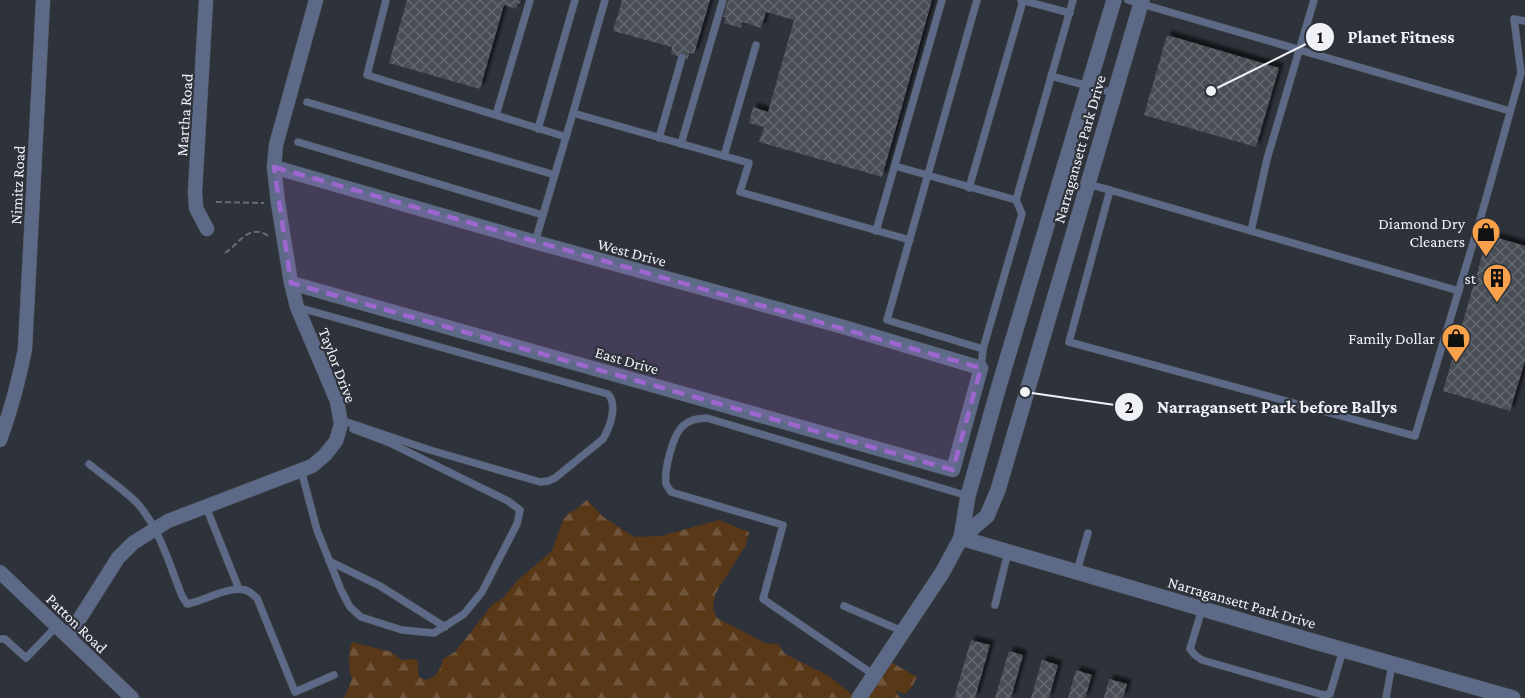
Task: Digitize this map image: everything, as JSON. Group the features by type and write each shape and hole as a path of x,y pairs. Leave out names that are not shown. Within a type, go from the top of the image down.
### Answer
{"street":[{"name":"Nimitz Road","path":"0,440 20,378 25,349 43,0"},
{"name":"Martha Road","path":"206,0 195,192 196,208 207,229"},
{"name":"Taylor Drive","path":"68,637 118,558 133,543 168,521 312,466 326,455 336,441 341,422 337,401 297,307 291,283 274,167 276,145 316,0"},
{"name":"Narragansett Park Drive","path":"858,698 942,573 961,538 968,496 1002,375 1114,0"},
{"name":"Narragansett Park Drive","path":"961,538 987,516 998,490 1114,93 1137,1"},
{"name":"West Drive","path":"274,167 981,368"},
{"name":"East Drive","path":"291,283 953,470 981,368"},
{"name":"Narragansett Park Drive","path":"961,538 1513,698"},
{"name":"Patton Road","path":"0,572 132,698"}],"lane":[{"path":"386,0 368,75 566,137"},
{"path":"496,115 530,0"},
{"path":"538,129 574,0"},
{"path":"536,242 605,0"},
{"path":"681,144 723,0"},
{"path":"876,231 942,0"},
{"path":"977,0 887,320 983,349"},
{"path":"969,188 1022,0 1045,3 1070,14"},
{"path":"981,368 983,349 1022,214 1016,200 1073,0"},
{"path":"1251,231 1268,159 1314,0"},
{"path":"1137,1 1510,111"},
{"path":"1110,190 1069,342 1415,435 1480,220 1521,73 1514,19 1525,21"},
{"path":"724,156 756,45"},
{"path":"659,138 682,57"},
{"path":"1052,76 1114,93"},
{"path":"307,102 555,174"},
{"path":"573,112 748,163 740,192 910,240"},
{"path":"297,142 543,215"},
{"path":"895,166 1016,200"},
{"path":"1087,184 1459,291"},
{"path":"297,307 608,394 614,405 603,439 555,478 540,482 341,422"},
{"path":"874,675 763,599 783,525 671,492 666,485 667,469 677,433 693,420 707,418 968,496"},
{"path":"301,471 317,530 329,561 350,607 361,617 402,630 434,633 464,614 482,592 517,524 520,510 508,501 390,443 341,422"},
{"path":"89,464 136,503 155,528 187,604 234,589 248,590 257,598 295,692 334,675"},
{"path":"206,507 239,589"},
{"path":"1077,572 1088,533"},
{"path":"995,605 1008,552"},
{"path":"329,561 380,586 445,627"},
{"path":"844,606 902,631"},
{"path":"1202,609 1190,649 1202,660 1324,695 1330,694 1343,650"},
{"path":"0,639 5,639 26,658 57,626"},
{"path":"1386,698 1392,664"}],"path":[{"path":"216,202 278,203"},
{"path":"225,253 249,234 262,232 272,239"}],"highlighted area":[{"path":"274,167 535,242 981,368 953,470 291,283"}],"green space":[{"path":"587,500 602,516 634,537 661,536 719,520 749,532 746,545 715,594 713,609 717,618 765,643 778,644 785,654 829,676 855,697 887,660 917,677 913,685 905,694 895,690 900,698 343,698 352,679 349,660 352,642 391,652 402,660 417,659 419,677 426,680 435,675 443,659 455,652 492,605 503,598 518,580 552,551 563,520"}],"building":[{"path":"407,0 521,0 516,9 504,5 480,89 389,63"},
{"path":"622,0 710,0 694,54 689,53 688,59 671,54 672,47 613,31"},
{"path":"728,0 932,0 882,177 759,142 764,127 749,123 753,107 768,112 794,20 766,12 761,28 742,22 741,28 724,23 726,17 723,17"},
{"path":"1167,35 1279,68 1256,147 1144,115"},
{"name":"st","path":"1488,235 1525,246 1525,361 1510,411 1443,391"},
{"path":"971,640 990,645 975,698 954,698"},
{"path":"1009,651 1023,655 1011,698 995,698"},
{"path":"1042,660 1058,665 1049,698 1031,698"},
{"path":"1076,670 1092,675 1085,698 1068,698"},
{"path":"1109,679 1127,684 1123,698 1104,698"}],"place":[{"name":"Planet Fitness","path":"1211,91"},
{"name":"Diamond Dry Cleaners","path":"1486,258"},
{"name":"st","path":"1497,304"},
{"name":"Family Dollar","path":"1456,364"},
{"name":"Narragansett Park before Ballys","path":"1025,392"}]}
